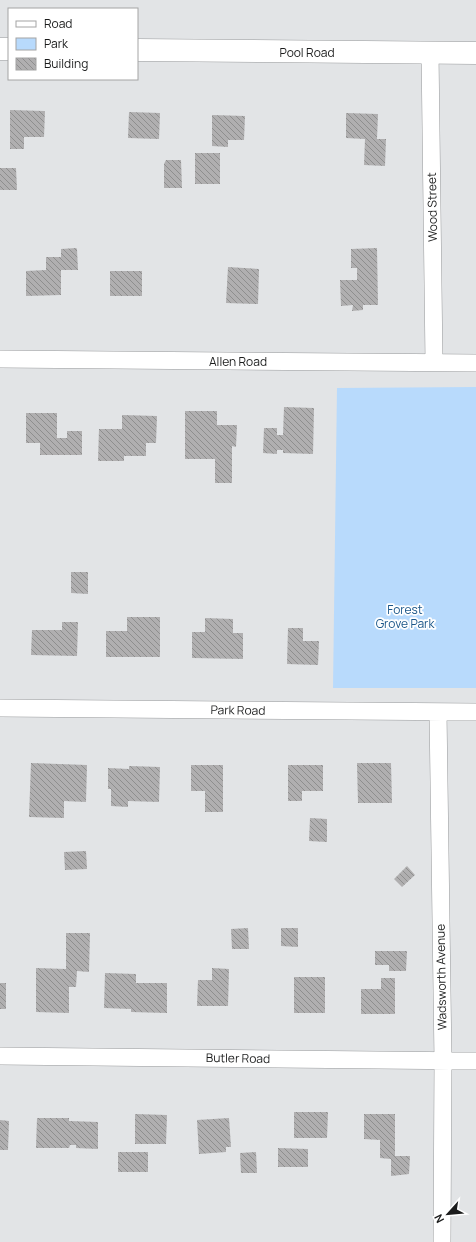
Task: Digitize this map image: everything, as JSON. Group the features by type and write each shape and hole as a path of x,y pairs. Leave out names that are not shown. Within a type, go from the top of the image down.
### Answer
{"street":[{"name":"Pool Road","path":"138,50 476,53"},
{"name":"Wood Street","path":"430,52 434,362"},
{"name":"Allen Road","path":"0,359 476,363"},
{"name":"Park Road","path":"0,708 476,712"},
{"name":"Wadsworth Avenue","path":"438,712 443,1060 442,1242"},
{"name":"Butler Road","path":"0,1056 476,1061"}],"green space":[{"name":"Forest Grove Park","path":"476,387 476,688 333,688 337,388"}],"building":[{"path":"10,110 45,111 44,137 24,137 24,149 10,149"},
{"path":"129,112 160,113 159,139 128,138"},
{"path":"346,113 378,114 377,139 386,139 385,166 364,165 365,139 346,138"},
{"path":"212,115 245,116 244,140 228,140 228,147 212,146"},
{"path":"195,153 220,153 220,184 195,184"},
{"path":"166,160 181,160 182,188 164,188 164,164"},
{"path":"0,168 16,168 17,190 0,190"},
{"path":"76,248 78,270 61,270 61,295 26,296 26,271 46,270 46,257 61,257 61,249"},
{"path":"377,248 378,305 363,305 363,310 352,311 353,305 341,306 340,280 357,280 357,268 351,268 351,249"},
{"path":"228,267 259,269 258,304 226,303"},
{"path":"110,271 142,271 142,296 110,296"},
{"path":"284,407 314,408 313,454 283,453 283,450 277,450 277,454 263,453 264,428 277,428 277,435 283,435"},
{"path":"185,411 217,411 217,425 237,425 236,447 232,446 232,483 215,483 215,459 185,459"},
{"path":"26,413 57,413 57,438 67,438 67,431 82,431 82,455 40,455 40,443 26,443"},
{"path":"122,415 157,416 156,443 146,443 146,456 124,456 124,461 98,461 99,429 122,429"},
{"path":"71,572 88,572 88,594 71,593"},
{"path":"127,617 160,617 160,657 106,657 106,631 127,631"},
{"path":"205,618 233,619 233,633 243,633 243,659 192,658 192,632 205,632"},
{"path":"62,622 78,622 77,656 31,655 32,630 62,630"},
{"path":"288,628 303,628 303,641 319,641 318,665 287,664"},
{"path":"31,763 87,765 86,802 64,801 64,818 29,817"},
{"path":"357,763 391,763 392,803 358,803"},
{"path":"191,765 223,765 223,812 205,812 205,791 191,791"},
{"path":"288,765 323,765 323,791 302,791 302,801 288,801"},
{"path":"129,766 160,767 159,802 128,801 128,807 111,806 111,789 108,789 108,768 129,769"},
{"path":"310,818 327,819 327,842 309,841"},
{"path":"86,851 87,869 65,870 64,852"},
{"path":"407,866 415,875 402,887 394,879"},
{"path":"248,928 249,949 232,949 231,929"},
{"path":"281,928 298,928 298,947 281,946"},
{"path":"66,933 90,933 89,972 77,971 76,987 69,987 69,1013 36,1012 36,968 66,969"},
{"path":"375,951 407,951 406,971 389,971 389,965 375,965"},
{"path":"212,968 229,969 228,1006 197,1006 198,980 212,980"},
{"path":"105,973 136,974 136,983 167,983 167,1013 131,1012 131,1009 104,1008"},
{"path":"294,977 325,977 325,1013 294,1013"},
{"path":"381,978 395,978 395,1014 361,1014 361,989 381,989"},
{"path":"0,983 6,983 6,1009 0,1009"},
{"path":"294,1112 328,1112 327,1138 294,1138"},
{"path":"135,1114 167,1115 166,1144 135,1144"},
{"path":"364,1114 395,1114 395,1156 410,1156 409,1174 391,1176 391,1159 380,1158 380,1140 364,1139"},
{"path":"37,1118 69,1118 69,1121 98,1122 98,1149 76,1148 76,1145 70,1145 69,1148 36,1148"},
{"path":"229,1118 231,1147 226,1147 226,1152 199,1154 197,1120"},
{"path":"0,1120 9,1121 8,1150 0,1150"},
{"path":"278,1148 308,1149 308,1167 278,1167"},
{"path":"118,1152 148,1152 148,1172 118,1172"},
{"path":"256,1152 257,1173 241,1173 240,1153"}]}
